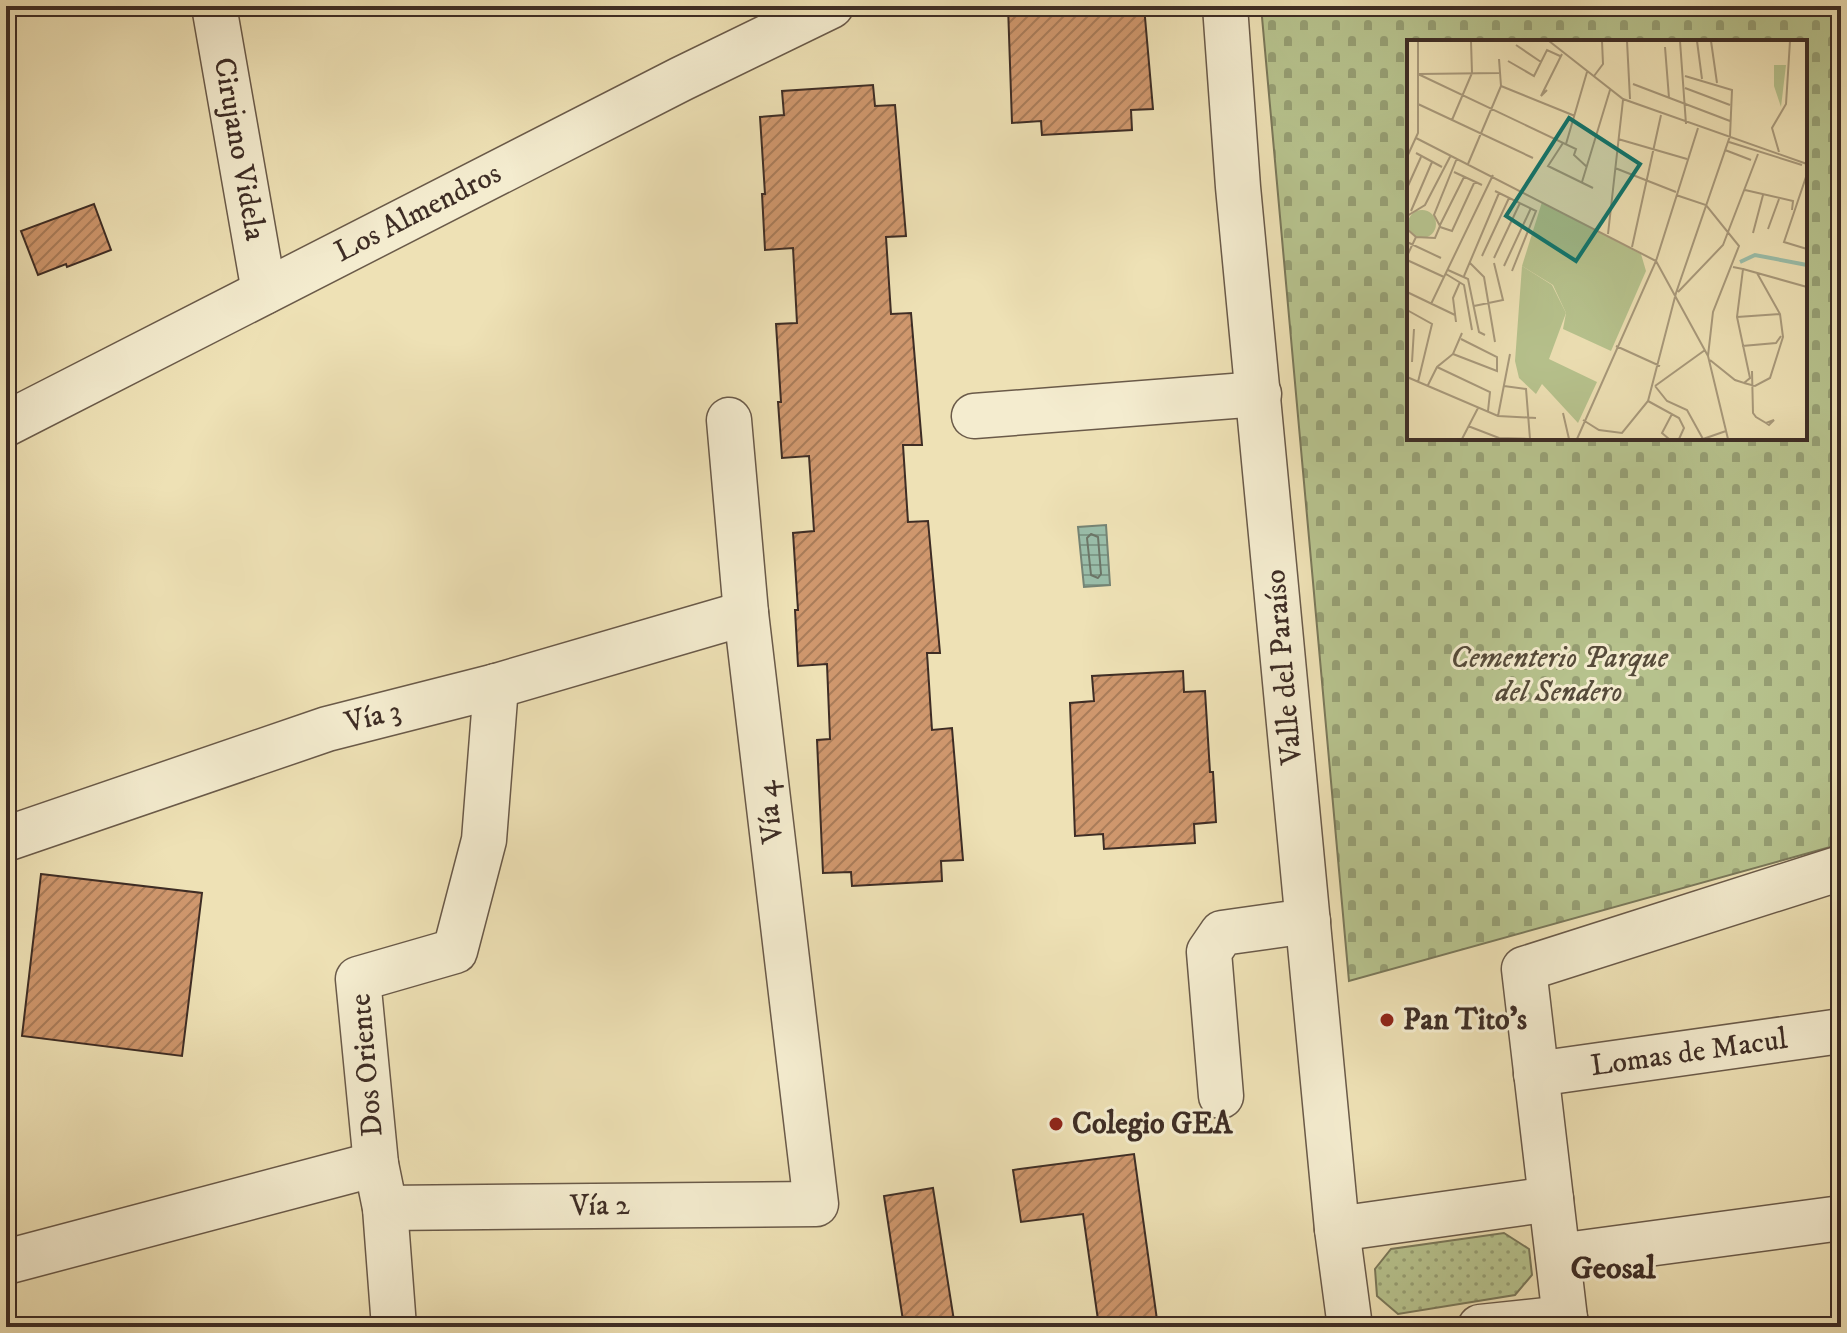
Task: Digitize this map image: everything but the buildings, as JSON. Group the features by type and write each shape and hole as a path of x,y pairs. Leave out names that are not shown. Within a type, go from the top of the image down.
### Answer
{"street":[{"name":"Cirujano Videla","path":"214,6 264,292"},
{"name":"Los Almendros","path":"6,423 831,6"},
{"name":"Valle del Paraíso","path":"1225,6 1238,187 1337,1229 1350,1327"},
{"path":"974,416 1259,394"},
{"name":"Vía 4","path":"729,420 746,613 816,1204"},
{"name":"Vía 3","path":"6,839 327,729 496,686 746,613"},
{"name":"Dos Oriente","path":"394,1327 385,1208 376,1164 358,979 455,951 484,840 496,686"},
{"path":"1480,1327 1566,1323 1524,969 1841,868"},
{"path":"1221,1096 1209,952 1222,933 1308,921"},
{"name":"Lomas de Macul","path":"1536,1074 1841,1031"},
{"path":"6,1262 376,1164"},
{"path":"1337,1229 1551,1199"},
{"name":"Vía 2","path":"385,1208 816,1204"},
{"path":"1558,1256 1841,1218"}],"green space":[{"name":"Cementerio Parque del Sendero","path":"1261,6 1841,6 1841,844 1349,981"},
{"path":"1504,1233 1529,1249 1532,1275 1515,1295 1398,1314 1377,1296 1375,1269 1391,1249"}],"water":[{"path":"1106,525 1110,585 1084,587 1078,527"}],"place":[{"name":"Pan Tito's","path":"1387,1020"},
{"name":"Colegio GEA","path":"1056,1124"}],"district":[{"name":"Geosal","path":"1613,1269"}]}
